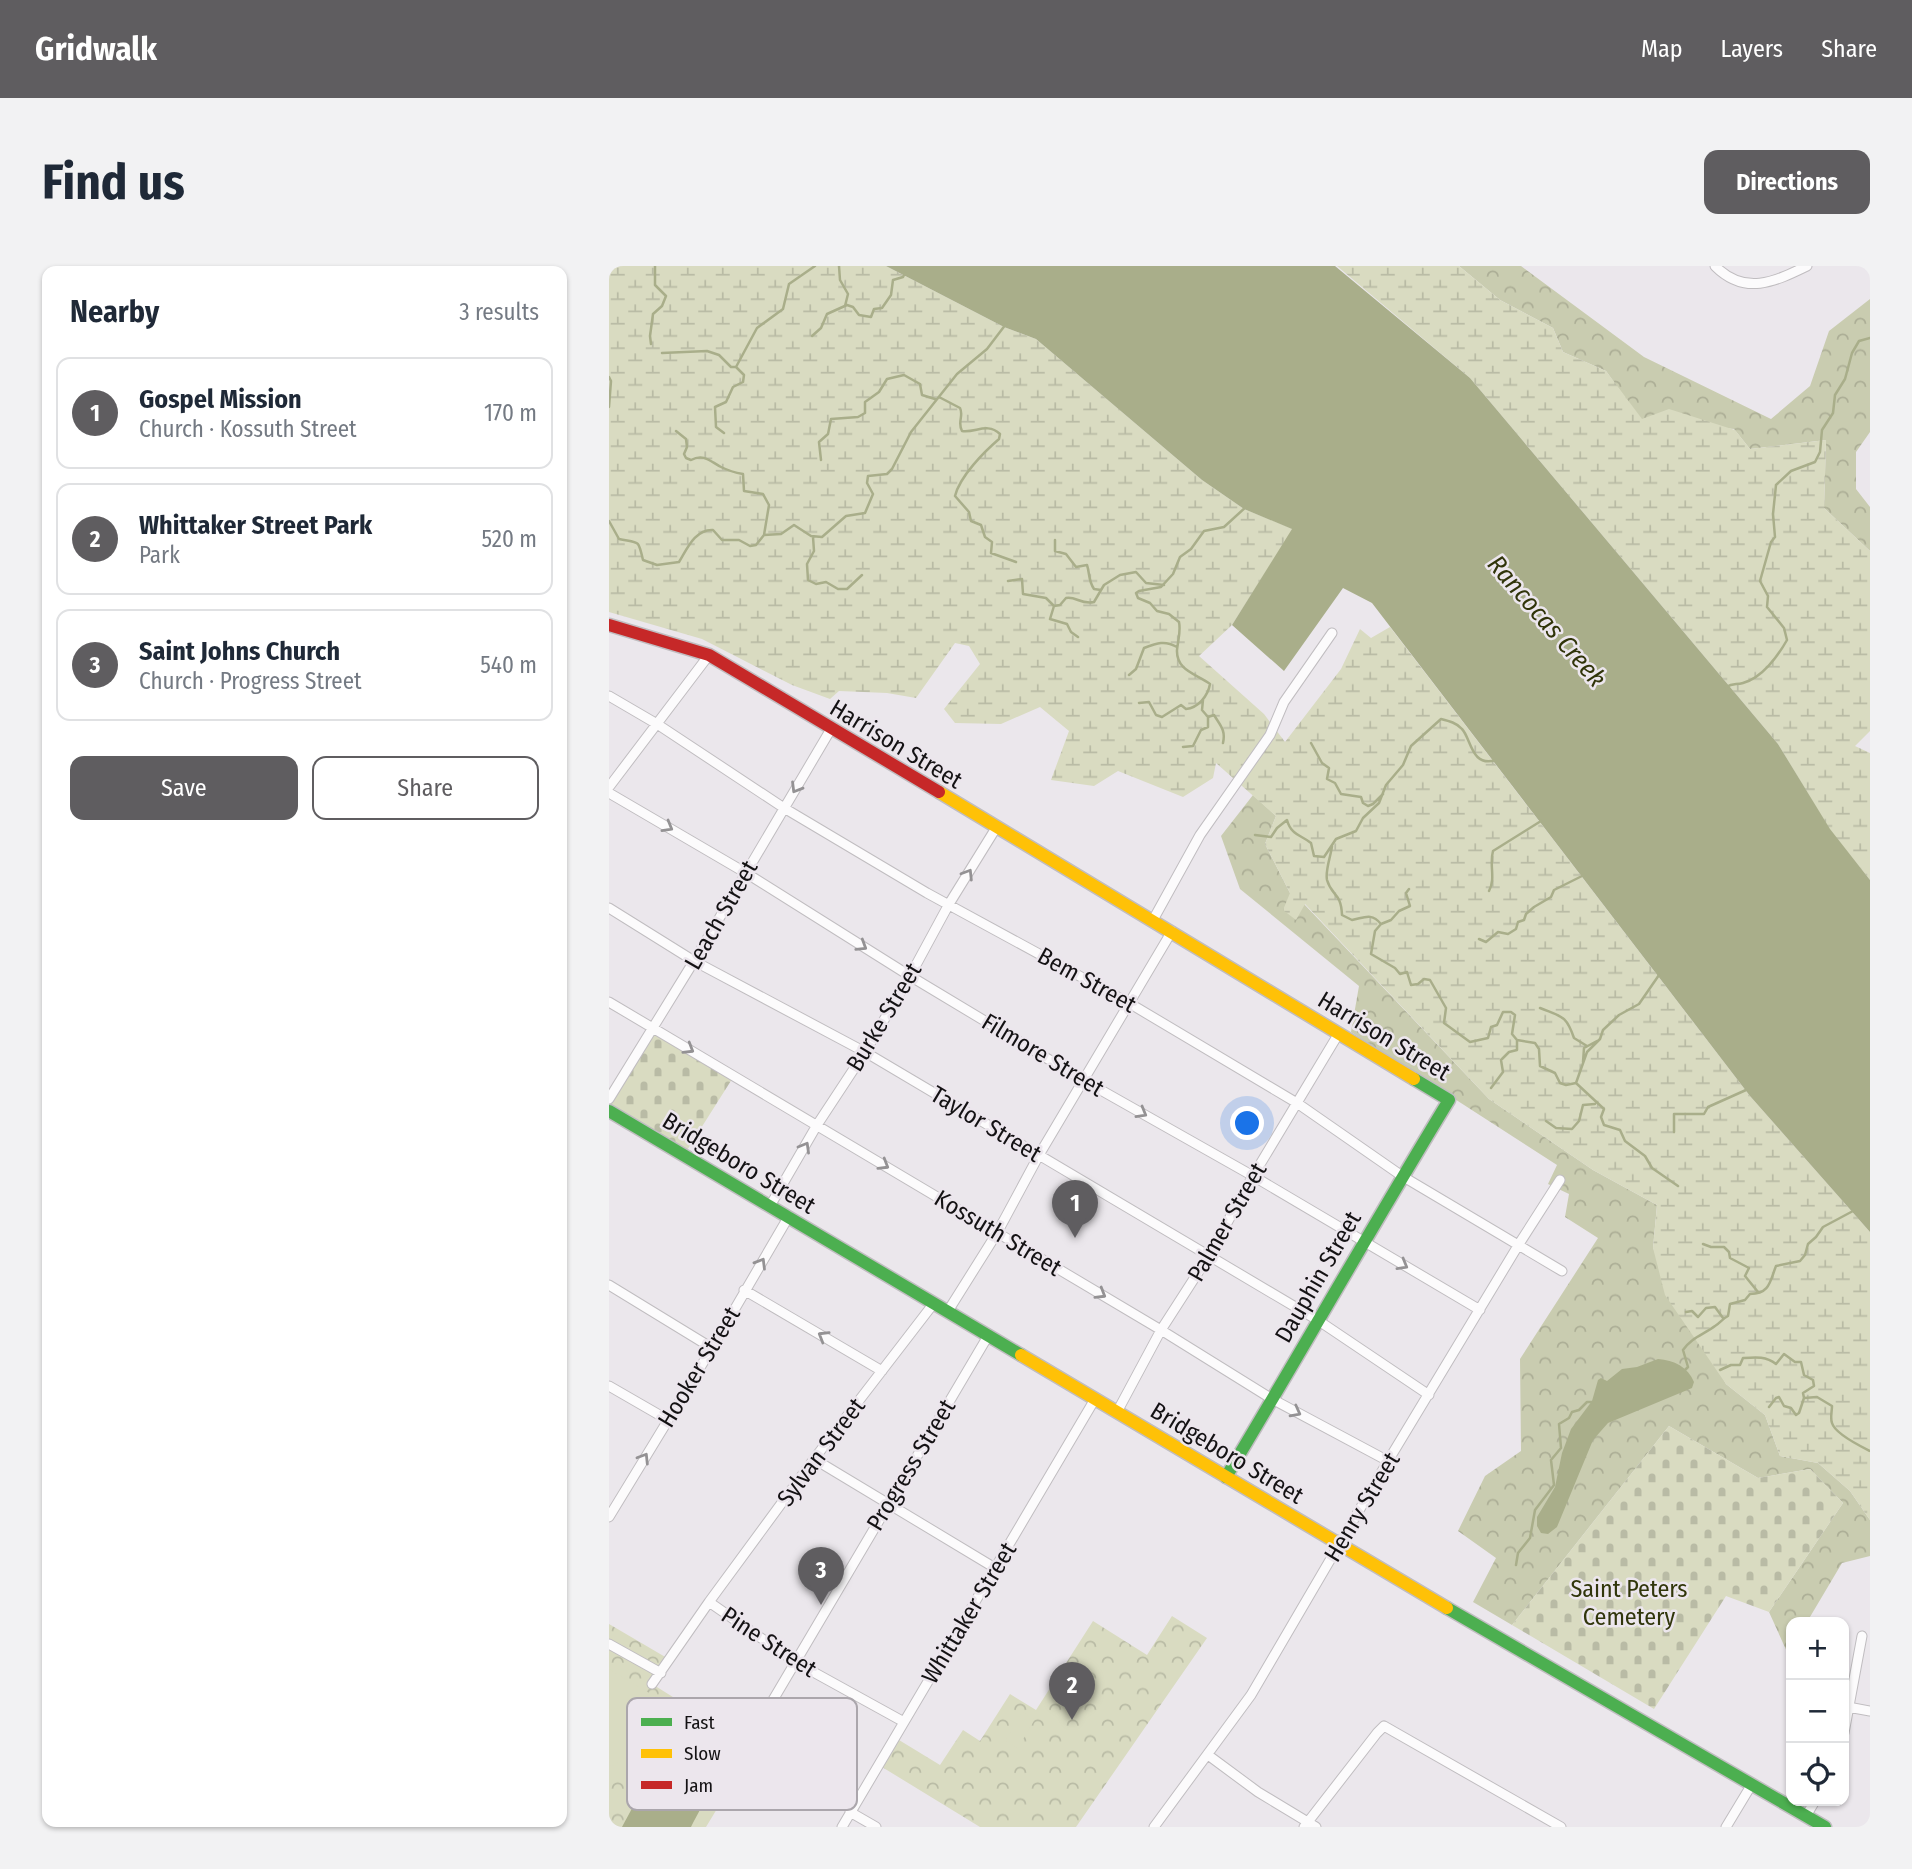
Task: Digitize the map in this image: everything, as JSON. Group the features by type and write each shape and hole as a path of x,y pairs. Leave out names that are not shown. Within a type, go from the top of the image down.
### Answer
{"main road":[{"name":"Harrison Street","path":"609,625 709,655 1449,1100"},
{"name":"Dauphin Street","path":"1226,1477 1319,1321 1363,1241 1449,1100"},
{"name":"Bridgeboro Street","path":"609,1111 1339,1544 1825,1827"}],"street":[{"path":"1715,266 1732,279 1750,284 1767,283 1807,266"},
{"path":"1153,920 1200,835 1270,735 1284,702 1332,634"},
{"path":"609,790 709,655"},
{"name":"Bem Street","path":"609,696 657,724 784,808 926,893 1129,1003 1297,1104 1402,1176 1562,1270"},
{"name":"Leach Street","path":"609,1100 831,729"},
{"name":"Filmore Street","path":"609,790 1083,1080 1253,1175 1480,1310"},
{"name":"Burke Street","path":"770,1206 817,1125 865,1052 949,904 996,828"},
{"name":"Taylor Street","path":"609,908 694,961 865,1052 1319,1321 1429,1395"},
{"path":"948,1311 997,1233 1039,1155 1172,932"},
{"name":"Kossuth Street","path":"609,1002 1161,1330 1272,1399 1388,1461"},
{"name":"Palmer Street","path":"1117,1412 1161,1330 1208,1256 1253,1175 1339,1033"},
{"name":"Henry Street","path":"1154,1827 1251,1695 1388,1461 1560,1180"},
{"name":"Hooker Street","path":"609,1517 789,1216"},
{"path":"609,1285 712,1348"},
{"path":"744,1290 882,1371"},
{"name":"Sylvan Street","path":"652,1684 814,1459 934,1303"},
{"name":"Progress Street","path":"775,1698 988,1336"},
{"path":"609,1386 668,1420"},
{"name":"Whittaker Street","path":"857,1800 1095,1399"},
{"path":"814,1459 995,1568"},
{"name":"Pine Street","path":"709,1602 797,1663 904,1721"},
{"path":"1849,1702 1862,1636"},
{"path":"609,1644 661,1673"},
{"path":"1849,1707 1870,1711"},
{"path":"1208,1755 1258,1792 1310,1825 1384,1726 1561,1827"},
{"path":"1726,1827 1752,1784"},
{"path":"1806,1816 1812,1806"},
{"path":"850,1812 876,1827"},
{"name":"Whittaker Street","path":"842,1827 850,1812"}],"green space":[{"path":"609,266 886,266 1004,327 1036,339 1202,480 1244,509 1293,529 1232,625 1199,656 1264,714 1285,742 1341,669 1360,629 1371,638 1390,627 1750,1096 1870,1232 1870,1520 1850,1491 1818,1463 1780,1456 1765,1415 1726,1384 1665,1295 1653,1248 1657,1205 1593,1170 1489,1099 1305,904 1296,920 1283,910 1290,893 1265,844 1276,816 1216,763 1213,778 1183,797 1118,771 1094,786 1051,780 1069,731 1040,707 1001,724 955,723 944,709 980,664 969,646 955,643 916,698 887,693 839,691 830,699 792,685 702,639 609,612"},
{"path":"1337,266 1459,266 1500,300 1553,328 1563,352 1606,371 1642,419 1669,409 1735,430 1750,449 1826,440 1824,508 1870,551 1870,731 1855,746 1870,753 1870,880 1830,830 1778,744 1470,378"},
{"path":"1459,266 1521,266 1644,357 1771,419 1810,386 1829,331 1870,299 1870,432 1856,452 1856,489 1870,507 1870,551 1824,508 1826,440 1750,449 1734,429 1641,420 1606,371 1563,352 1553,328 1500,300"},
{"path":"1253,795 1276,816 1265,844 1290,893 1304,904 1489,1099 1593,1170 1657,1205 1653,1248 1726,1384 1765,1415 1780,1456 1818,1463 1850,1491 1870,1520 1870,1556 1842,1563 1810,1617 1786,1617 1786,1650 1769,1612 1843,1503 1810,1469 1758,1478 1669,1426 1512,1625 1473,1602 1496,1558 1458,1531 1485,1476 1521,1451 1520,1359 1598,1238 1565,1217 1569,1194 1548,1184 1557,1165 1351,1032 1359,986 1240,889 1221,836"},
{"path":"654,1029 734,1076 684,1155 609,1111 609,1100"},
{"name":"Saint Peters Cemetery","path":"1669,1426 1758,1478 1810,1469 1843,1503 1769,1612 1726,1596 1654,1709 1512,1625"},
{"path":"1172,1616 1207,1638 1076,1827 980,1827 882,1767 899,1740 940,1765 963,1730 980,1741 1010,1694 1036,1710 1093,1621 1147,1655"},
{"path":"609,1624 667,1658 649,1682 674,1698 627,1698 627,1810 716,1810 706,1827 609,1827"},
{"path":"609,1669 658,1698 627,1698 627,1757 609,1766"},
{"path":"1022,1712 1035,1719 1018,1748 1005,1741"}],"water":[{"name":"Rancocas Creek","path":"886,266 1335,266 1470,378 1778,744 1830,829 1870,880 1870,1232 1750,1096 1372,603 1343,588 1284,671 1232,625 1292,529 1244,509 1202,480 1036,339 1004,327"},
{"path":"1658,1359 1684,1368 1694,1382 1692,1388 1608,1423 1593,1440 1557,1527 1548,1534 1541,1533 1537,1526 1537,1517 1555,1487 1562,1453 1571,1429 1592,1401 1598,1380 1601,1378 1607,1381 1622,1369"},
{"path":"631,1810 700,1810 691,1827 622,1827"}],"waterway":[{"path":"651,344 653,314 662,306 666,296 655,285 655,266"},
{"path":"736,367 757,328 783,309 789,284 815,266"},
{"path":"839,266 840,280 848,294 845,306"},
{"path":"812,336 821,328 827,314 847,305 853,307 859,315 871,317 874,309 882,308 891,295 893,280 903,277 905,273"},
{"path":"764,535 781,534 794,525 811,536 822,537 846,516 865,513 873,494 867,483 868,476 887,474 892,469 911,432 957,374 987,349 1006,324"},
{"path":"1726,687 1757,676 1774,659 1787,640 1784,628 1767,607 1768,596 1760,581 1771,542 1775,537 1773,514 1776,485 1791,471 1815,462 1820,452 1822,430 1833,413 1835,395 1845,379 1852,353 1859,341 1870,338"},
{"path":"662,353 707,351 719,355 744,375 743,382 733,387 726,402 715,407 716,427 724,433"},
{"path":"821,460 819,442 828,434 831,419 858,417 865,413 865,402 879,392 887,379 904,375 920,384 922,395 935,399"},
{"path":"609,377 609,407"},
{"path":"939,397 960,408 962,431 986,428 1000,434 999,439 967,473 955,496 969,512 971,521 981,525 985,537 992,542 991,553 1016,562"},
{"path":"609,521 619,539 637,543 643,560 657,565 679,562 696,536 707,531 713,530 722,540 739,540 750,546 756,545 764,535 769,505 763,494 744,491 743,474 704,458 686,458 686,439 676,431"},
{"path":"1139,703 1149,702 1156,715 1162,717 1181,705 1186,709 1198,704 1205,697 1210,684 1180,663 1177,650 1179,622 1169,614 1157,611 1150,603 1138,598 1136,593 1161,587 1173,574 1180,557 1191,549 1204,531 1224,527 1247,506"},
{"path":"813,537 814,551 807,564 808,580 847,589 862,575"},
{"path":"1055,540 1055,551 1066,554 1076,567 1087,565 1092,586 1101,590"},
{"path":"1078,637 1071,632 1067,624 1050,619 1054,606 1060,605 1066,598 1094,602 1104,585 1120,575 1136,572 1146,583 1164,585"},
{"path":"1008,581 1022,579 1023,594 1046,598 1054,606"},
{"path":"1129,675 1136,669 1144,648 1161,643 1177,647"},
{"path":"1183,747 1193,746 1201,730 1208,727 1208,717 1202,710 1203,700"},
{"path":"1208,717 1214,715 1220,725 1224,735 1223,743"},
{"path":"1255,835 1271,837 1287,820 1294,832 1311,843 1314,856 1324,857 1336,839 1356,831 1363,818 1379,803 1386,785 1403,765 1411,746 1441,719 1460,727 1481,760 1496,760"},
{"path":"1311,743 1322,763 1329,768 1327,779 1335,783 1341,794 1361,797 1363,803 1368,806 1383,794"},
{"path":"1489,891 1493,851 1541,821"},
{"path":"1332,846 1327,880 1340,902 1342,915 1352,920 1371,917 1381,924"},
{"path":"1479,939 1486,942 1498,932 1508,934 1516,929 1518,922 1524,920 1534,907 1551,897 1554,890 1584,875"},
{"path":"1409,889 1406,893 1410,906 1399,911 1375,931 1371,954 1395,968 1400,974 1407,972 1411,985 1424,979 1430,980 1446,1008 1444,1023 1470,1042 1488,1038 1491,1027 1497,1025 1503,1012 1515,1015 1512,1034 1517,1040 1517,1050 1509,1052 1501,1060 1503,1072 1491,1088"},
{"path":"1576,1083 1587,1052 1600,1039 1603,1030 1619,1015 1639,1004 1659,975"},
{"path":"1540,1008 1562,1018 1574,1038 1587,1046"},
{"path":"1517,1040 1535,1043 1539,1049 1540,1066 1555,1073 1560,1083 1576,1083"},
{"path":"1583,1062 1584,1048 1597,1041"},
{"path":"1576,1083 1604,1109 1601,1117 1604,1125 1620,1130 1625,1141 1645,1156 1652,1168 1678,1186"},
{"path":"1674,1132 1674,1114 1704,1114 1708,1107 1746,1090"},
{"path":"1546,1121 1556,1128 1572,1129 1579,1121 1583,1105 1595,1104"},
{"path":"1685,1370 1688,1367 1683,1350 1694,1339 1728,1316 1730,1304 1745,1300 1750,1294 1762,1292 1776,1266 1800,1261 1808,1244 1823,1227 1853,1211"},
{"path":"1703,1244 1724,1247 1730,1258 1749,1268 1745,1276 1758,1292"},
{"path":"1686,1312 1692,1311 1698,1317 1706,1308 1715,1307 1723,1318"},
{"path":"1720,1370 1731,1365 1740,1365 1743,1358 1765,1358 1776,1364 1784,1354 1795,1362 1801,1362 1804,1375 1813,1380 1814,1386 1803,1393 1799,1413 1796,1415 1791,1408 1784,1406 1779,1397 1769,1407"},
{"path":"1804,1398 1817,1397 1832,1406 1831,1419 1834,1427 1848,1439 1870,1451"},
{"path":"1516,1565 1518,1553 1530,1538 1535,1510 1554,1485 1551,1460 1561,1448 1559,1424 1587,1402 1593,1402"}],"traffic: fast":[{"path":"1226,1477 1449,1100 1414,1079"},
{"path":"609,1111 1021,1355"},
{"path":"1447,1608 1825,1827"}],"traffic: slow":[{"path":"939,792 1414,1079"},
{"path":"1021,1355 1447,1608"}],"traffic: jam":[{"path":"609,625 709,655 939,792"}],"place":[{"name":"Gospel Mission","path":"1075,1238"},
{"name":"Saint Johns Church","path":"821,1605"},
{"name":"Whittaker Street Park","path":"1072,1720"}]}
